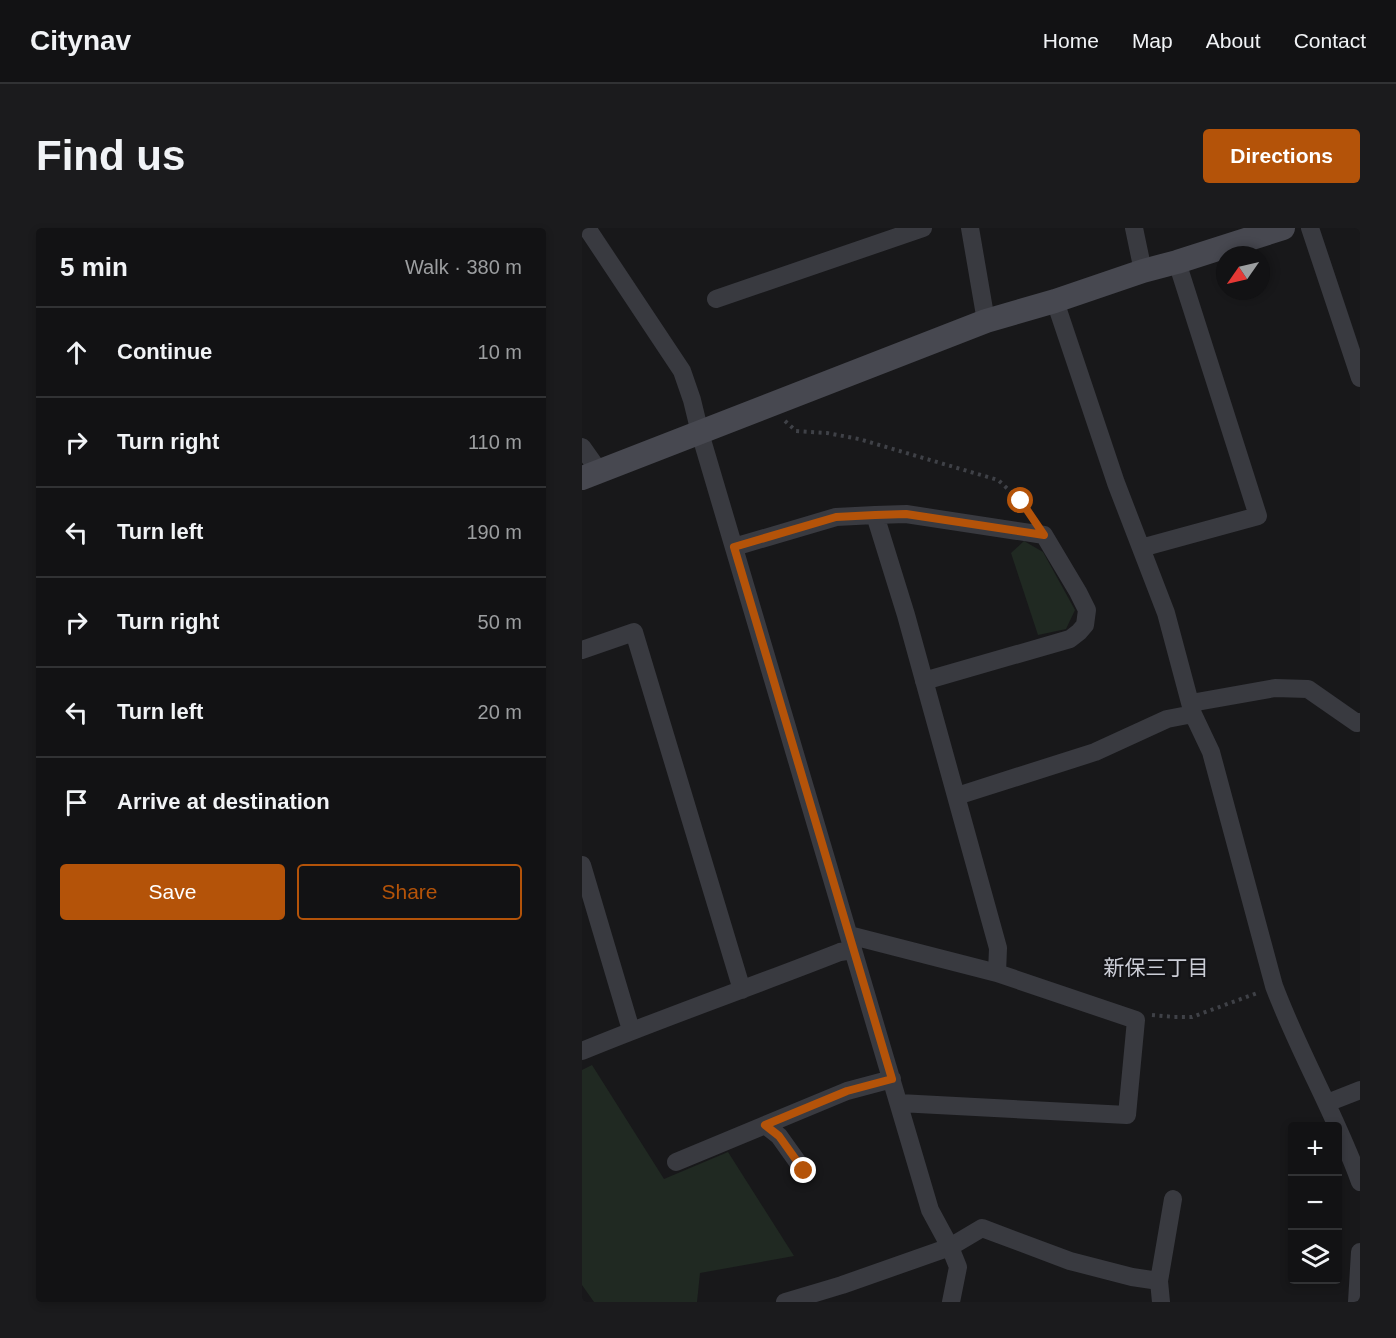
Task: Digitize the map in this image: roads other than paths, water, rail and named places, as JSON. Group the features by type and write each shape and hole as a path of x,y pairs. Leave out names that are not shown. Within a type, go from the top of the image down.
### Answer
{"street":[{"path":"587,228 681,371 692,400 930,1210 958,1267 951,1302"},
{"path":"716,300 923,228"},
{"path":"970,228 986,321"},
{"path":"1134,228 1143,271"},
{"path":"582,447 590,474 986,321 1283,228"},
{"path":"1310,228 1360,378"},
{"path":"1141,548 1258,516 1177,262"},
{"path":"1055,300 1116,483 1166,613 1192,708 1210,752 1274,986 1350,1154 1360,1182"},
{"path":"734,547 836,517 875,515 906,514 1044,535 1087,610 1085,625 1070,639 924,681"},
{"path":"875,515 957,796 998,948 997,973"},
{"path":"582,650 634,632 742,990"},
{"path":"957,796 1095,752 1192,708 1275,688 1308,689 1357,723 1360,722"},
{"path":"582,865 631,1030"},
{"path":"851,942 997,973 1136,1020 1127,1115 899,1103"},
{"path":"582,1050 840,952 851,942"},
{"path":"676,1162 847,1091 892,1079"},
{"path":"1327,1103 1360,1090"},
{"path":"765,1125 779,1136 804,1171"},
{"path":"1161,1302 1159,1281 1173,1199"},
{"path":"785,1302 841,1294 950,1247 982,1228 1070,1261 1159,1281"},
{"path":"1357,1302 1360,1252"}],"district":[{"name":"新保三丁目","path":"1156,967"}]}
